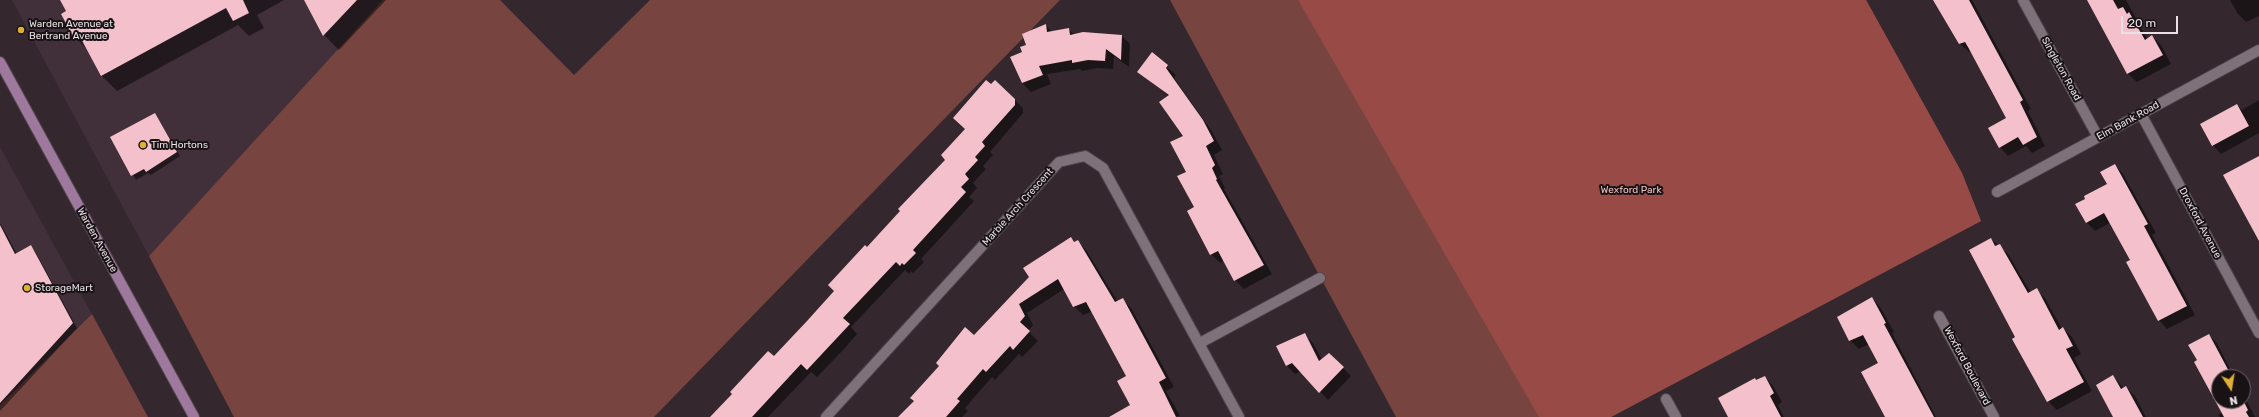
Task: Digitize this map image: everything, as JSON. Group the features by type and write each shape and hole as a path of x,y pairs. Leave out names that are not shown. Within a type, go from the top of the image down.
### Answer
{"main road":[{"name":"Warden Avenue","path":"0,62 194,417"}],"street":[{"name":"Singleton Road","path":"2023,0 2098,137"},
{"name":"Elm Bank Road","path":"1997,192 2259,50"},
{"name":"Droxford Avenue","path":"2141,114 2258,327"},
{"name":"Marble Arch Crescent","path":"826,417 1059,162 1085,156 1102,168 1200,343 1239,417"},
{"path":"1200,343 1320,278"},
{"name":"Wexford Boulevard","path":"1939,316 1994,417"},
{"path":"1666,399 1676,417"}],"shaded area":[{"path":"12,0 383,0 149,256"},
{"path":"0,147 92,314 0,405"}],"green space":[{"path":"383,0 500,0 574,75 650,0 1060,0 654,417 234,417 149,256"},
{"name":"Wexford Park","path":"1170,0 1866,0 1962,173 1981,221 1611,417 1396,417"},
{"name":"Wexford Park","path":"1298,0 1866,0 1962,173 1981,221 1611,417 1539,417"},
{"path":"92,314 148,417 0,417 0,405"}],"building":[{"path":"60,0 243,0 249,13 233,21 226,8 101,76 79,35 74,38 61,14 66,11"},
{"path":"304,0 357,0 323,36"},
{"path":"1933,0 1969,0 2023,100 2020,102 2037,137 2023,145 2018,137 1999,148 1988,128 2006,118 1965,42 1959,44"},
{"path":"2087,0 2113,0 2118,9 2123,7 2127,14 2129,12 2145,40 2152,35 2163,55 2127,74"},
{"path":"1046,24 1047,32 1069,28 1070,35 1083,32 1122,35 1121,60 1106,49 1105,61 1088,60 1072,63 1072,60 1039,66 1043,75 1022,83 1010,57 1022,52 1020,47 1026,45 1022,34"},
{"path":"1152,52 1168,65 1166,68 1203,120 1214,141 1206,146 1215,165 1212,168 1217,179 1216,180 1264,265 1234,281 1218,251 1210,255 1187,211 1194,207 1177,176 1186,172 1170,142 1183,136 1159,102 1169,95 1137,72"},
{"path":"986,80 991,84 995,80 1015,99 1015,105 982,142 985,146 975,157 978,160 965,174 969,179 961,187 966,192 913,250 916,253 904,265 902,263 900,266 896,262 843,318 850,324 807,370 801,364 752,417 710,417 732,394 730,392 768,351 774,356 807,321 834,291 828,285 865,245 867,247 900,211 898,209 945,160 941,155 965,129 953,118"},
{"path":"2237,104 2249,126 2212,146 2200,124"},
{"name":"Tim Hortons","path":"155,113 177,152 146,172 144,169 131,176 110,137"},
{"path":"2259,156 2259,241 2223,175"},
{"path":"2115,164 2148,224 2144,226 2187,306 2158,321 2126,262 2130,260 2104,213 2086,223 2075,204 2085,199 2084,196 2107,184 2100,172"},
{"name":"StorageMart","path":"0,225 15,254 31,245 73,323 0,403"},
{"path":"1071,237 1074,242 1078,240 1115,302 1123,298 1166,378 1159,382 1176,417 1109,417 1130,405 1117,381 1126,376 1086,302 1073,307 1058,279 1019,304 1025,316 1020,322 1030,331 1013,350 1010,346 986,372 983,369 957,399 960,401 946,417 898,417 914,401 910,398 939,366 936,363 965,327 974,335 1029,277 1023,268"},
{"path":"1991,238 1995,246 2000,244 2028,293 2037,288 2059,330 2063,327 2073,346 2066,349 2084,382 2047,402 2012,339 2015,337 1969,250"},
{"path":"1872,297 1886,323 1884,324 1934,417 1885,417 1861,372 1878,363 1863,335 1849,341 1837,317"},
{"path":"1305,333 1319,361 1329,353 1344,367 1319,393 1292,363 1286,366 1276,346"},
{"path":"2209,334 2228,369 2211,369 2211,393 2194,362 2197,360 2188,345"},
{"path":"2113,375 2121,389 2126,386 2143,417 2113,417 2096,385"},
{"path":"1765,376 1774,393 1770,396 1781,417 1728,417 1718,398 1755,378 1756,380"},
{"path":"2220,409 2248,409 2246,412 2249,417 2224,417"}],"place":[{"name":"Warden Avenue at Bertrand Avenue","path":"21,30"},
{"name":"Tim Hortons","path":"143,145"},
{"name":"StorageMart","path":"27,288"}]}
